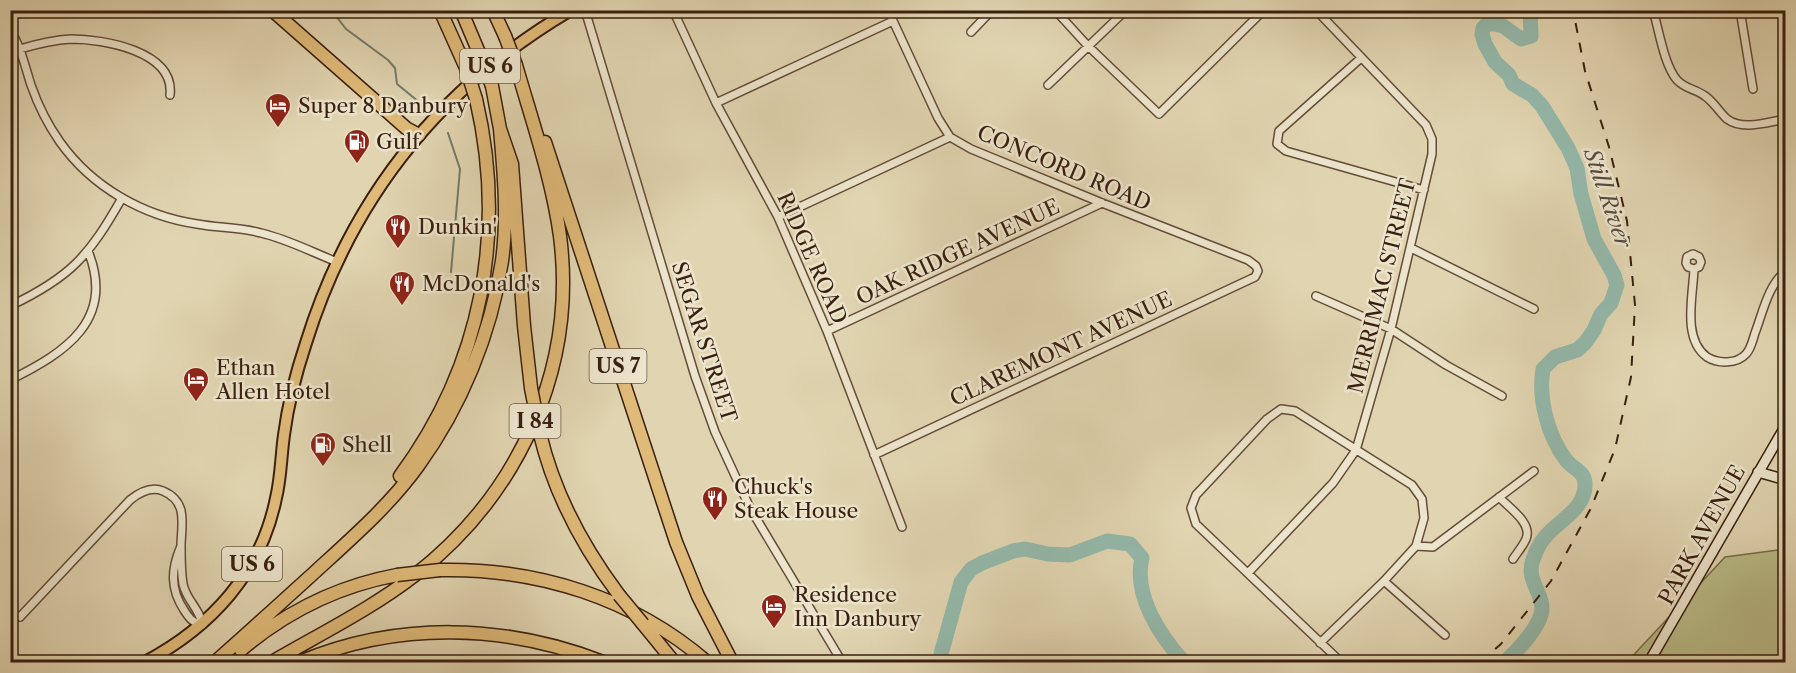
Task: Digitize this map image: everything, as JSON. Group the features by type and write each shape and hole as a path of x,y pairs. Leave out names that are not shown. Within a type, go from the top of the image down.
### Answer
{"highway":[{"path":"272,10 406,128 419,135"},
{"path":"284,10 410,122 419,135"},
{"path":"316,571 367,518 410,464 441,411 462,361 476,315 484,277 490,219 488,165 476,99 466,68 440,10"},
{"path":"215,663 369,522 417,468 450,416 474,363 484,334 502,260 504,218 500,129 492,86 461,10"},
{"name":"I 84","path":"272,663 390,593 415,575 460,536 498,489 528,437 539,410 559,335 562,266 555,207 516,65 494,10"},
{"name":"US 7","path":"516,65 558,177 676,542 699,596 732,663"},
{"path":"500,129 512,164 531,388 540,434 556,485 596,563 674,663"},
{"path":"226,663 274,624 307,604 353,586 397,575 440,570 530,576 574,588 640,616 676,638 707,663"},
{"path":"300,663 341,647 366,641 392,636 440,632 513,636 563,648 603,663"}],"main road":[{"name":"US 6","path":"145,663 177,644 202,625 224,604 252,565 267,530 277,498 286,422 294,384 312,323 337,262 384,179 419,135 453,99 493,64 538,30 571,10"},
{"name":"PARK AVENUE","path":"1649,663 1785,425"},
{"path":"1758,472 1785,480"}],"street":[{"name":"SEGAR STREET","path":"585,10 695,376 715,432 750,508 842,663"},
{"name":"RIDGE ROAD","path":"673,10 716,103 778,218 827,332 902,527"},
{"name":"CONCORD ROAD","path":"888,10 938,118 950,137 1102,203 1248,260 1256,266 1258,271"},
{"path":"971,32 992,10"},
{"path":"1055,10 1158,114 1264,10"},
{"path":"1048,84 1126,10"},
{"name":"MERRIMAC STREET","path":"1248,573 1333,483 1356,450 1391,329 1432,154 1432,139 1426,125 1316,10"},
{"path":"1653,10 1668,64 1677,80 1689,90 1703,94 1728,119 1737,124 1747,125 1785,119"},
{"path":"1740,10 1753,89"},
{"path":"716,103 893,21"},
{"path":"10,30 20,49 39,105 60,143 89,174 122,198 156,215 176,221 262,233 337,262"},
{"path":"20,49 38,43 70,39 123,46 162,67 170,80 170,95"},
{"path":"1361,58 1280,131 1277,144 1286,151 1424,190"},
{"path":"778,218 950,137"},
{"path":"10,306 52,285 65,275 88,251 122,198"},
{"name":"OAK RIDGE AVENUE","path":"827,332 1102,203"},
{"path":"1411,248 1534,309"},
{"path":"10,380 69,345 86,324 94,300 93,266 88,251"},
{"path":"1694,269 1691,326 1693,341 1705,356 1711,360 1724,362 1735,361 1746,354 1771,289 1785,271"},
{"name":"CLAREMONT AVENUE","path":"874,455 1255,277 1258,271"},
{"path":"1316,296 1391,329 1446,365 1502,396"},
{"path":"1320,643 1384,581 1416,546 1424,518 1422,499 1412,485 1295,411 1281,409 1267,419 1196,495 1191,508 1196,524 1248,573 1320,643 1341,663"},
{"path":"1416,546 1433,547 1534,471"},
{"path":"20,617 118,512 141,492 158,489 177,501 184,518 181,546 184,588 199,613 202,625"},
{"path":"1498,497 1524,522 1527,528 1527,536 1513,559"},
{"path":"1384,581 1445,635"}],"green space":[{"path":"1785,549 1785,662 1627,662 1725,557"}],"waterway":[{"path":"323,10 336,16 346,29 388,60 395,68 397,84 419,102"},
{"name":"Still River","path":"1505,662 1527,638 1540,617 1542,603 1531,572 1537,550 1550,531 1576,508 1584,493 1583,476 1566,460 1549,429 1543,405 1543,369 1555,357 1577,350 1585,343 1601,314 1611,303 1617,285 1594,239 1581,194 1577,168 1568,148 1542,106 1532,95 1513,84 1509,75 1495,62 1485,44 1482,34 1487,24 1503,26 1521,39 1531,36 1530,10"},
{"path":"448,133 460,169 451,272"},
{"name":"Still River","path":"943,662 941,654 961,582 971,569 1013,551 1025,549 1048,554 1070,555 1107,541 1130,544 1142,558 1140,572 1145,600 1166,640 1184,662"}],"railway":[{"path":"1480,662 1501,644 1551,581 1591,508 1615,449 1631,377 1635,305 1627,221 1609,147 1585,71 1573,10"}],"place":[{"name":"Super 8 Danbury","path":"278,129"},
{"name":"Gulf","path":"357,165"},
{"name":"Dunkin'","path":"398,250"},
{"name":"McDonald's","path":"402,307"},
{"name":"Ethan Allen Hotel","path":"196,403"},
{"name":"Shell","path":"323,468"},
{"name":"Chuck's Steak House","path":"715,522"},
{"name":"Residence Inn Danbury","path":"774,630"}]}
